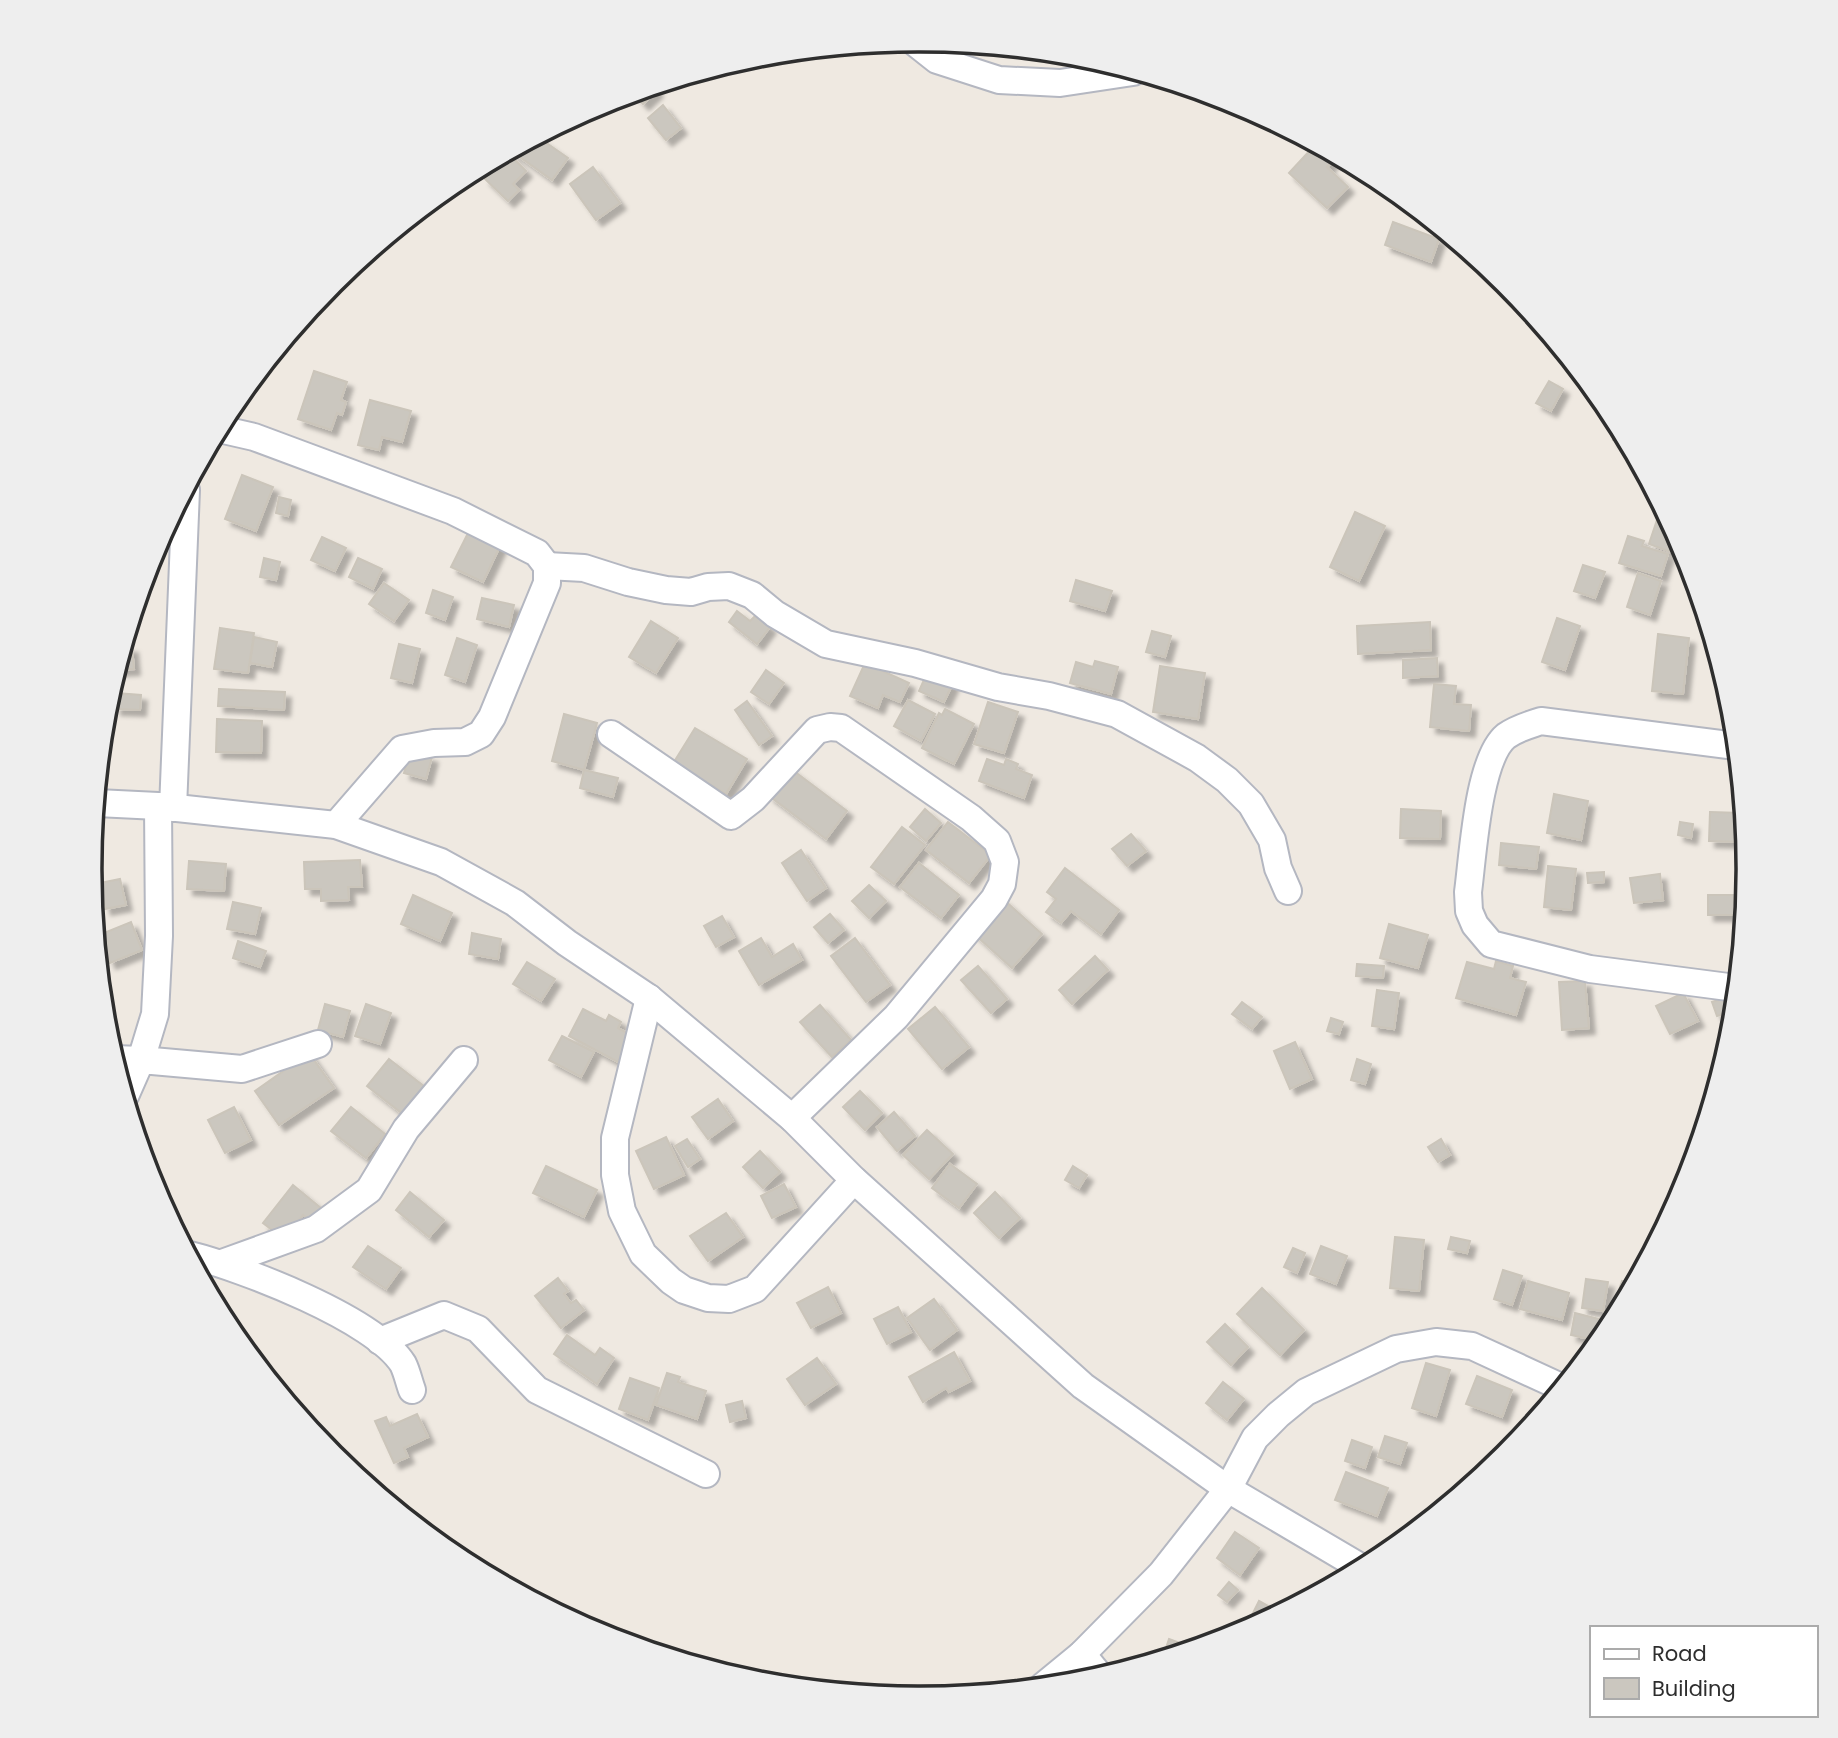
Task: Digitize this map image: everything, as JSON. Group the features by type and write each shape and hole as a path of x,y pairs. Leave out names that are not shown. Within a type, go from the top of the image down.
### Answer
{"street":[{"path":"927,52 937,60 999,80 1060,83 1110,75"},
{"path":"230,432 254,437 453,511 537,553 547,566 547,583 492,717 481,734 465,743 435,743 402,749 336,825"},
{"path":"185,514 155,1014 128,1060 242,1069 318,1044"},
{"path":"547,566 584,568 628,582 666,590 691,592 708,587 729,586 752,595 775,614 826,644 915,663 998,687 1048,696 1117,714 1196,758 1227,780 1251,804 1272,840 1278,868 1288,891"},
{"path":"1726,745 1541,721 1505,737 1485,772 1468,892 1469,911 1475,925 1490,944 1590,969 1727,987"},
{"path":"611,734 731,816 753,799 817,730 841,728 971,818 997,841 1006,862 1002,884 993,899 896,1017 792,1118"},
{"path":"105,803 166,807 336,825 441,862 515,903 649,998 792,1118 854,1180 1083,1386 1228,1489 1351,1561"},
{"path":"649,998 615,1138 615,1175 622,1211 643,1254 671,1281 684,1290 708,1298 729,1299 755,1289 854,1180"},
{"path":"222,1263 316,1228 369,1190 405,1129 464,1059"},
{"path":"202,1258 222,1263 311,1300 380,1341 403,1365 412,1390"},
{"path":"380,1341 444,1315 478,1329 537,1390 706,1474"},
{"path":"1058,1673 1082,1654 1161,1574 1228,1489 1255,1438 1306,1392 1396,1349 1436,1342 1472,1346 1552,1384"},
{"path":"1082,1654 1092,1667"}],"building":[{"path":"663,105 681,128 666,140 648,118"},
{"path":"547,143 568,158 552,180 520,157"},
{"path":"1308,152 1330,164 1327,167 1348,187 1327,208 1289,173"},
{"path":"515,160 526,171 513,184 519,190 508,201 484,178"},
{"path":"593,167 620,203 596,220 570,184"},
{"path":"1393,222 1439,240 1431,262 1385,245"},
{"path":"314,371 347,382 341,400 346,402 342,415 337,413 331,430 298,419"},
{"path":"1549,381 1563,389 1551,411 1536,403"},
{"path":"370,400 411,411 402,442 382,437 379,450 358,445"},
{"path":"242,475 273,487 256,531 225,519"},
{"path":"279,497 291,500 288,516 276,513"},
{"path":"1355,512 1385,526 1359,581 1330,567"},
{"path":"1657,521 1671,552 1649,544"},
{"path":"471,527 502,542 483,582 451,567"},
{"path":"1628,536 1644,541 1642,546 1668,554 1661,576 1619,563"},
{"path":"322,537 346,548 335,571 311,560"},
{"path":"264,558 280,562 276,580 260,577"},
{"path":"358,558 382,569 373,589 349,577"},
{"path":"1583,565 1605,572 1595,598 1574,591"},
{"path":"1638,573 1661,581 1650,615 1627,607"},
{"path":"1076,580 1112,591 1105,611 1070,601"},
{"path":"384,583 409,600 394,621 369,604"},
{"path":"433,590 453,597 445,620 426,613"},
{"path":"482,598 514,605 509,627 477,619"},
{"path":"737,611 750,621 755,616 770,627 757,644 729,622"},
{"path":"1557,618 1580,626 1565,670 1542,662"},
{"path":"651,621 678,638 656,673 629,657"},
{"path":"1430,622 1431,650 1358,654 1357,626"},
{"path":"220,628 254,633 248,673 214,669"},
{"path":"1152,631 1171,636 1165,657 1146,652"},
{"path":"1658,634 1689,638 1683,694 1652,691"},
{"path":"254,637 277,642 272,667 250,663"},
{"path":"457,638 477,645 465,682 445,675"},
{"path":"399,644 420,649 412,683 391,678"},
{"path":"132,651 134,669 127,669"},
{"path":"1437,658 1438,676 1403,678 1403,660"},
{"path":"1095,661 1118,667 1111,694 1070,683 1076,662 1093,667"},
{"path":"865,663 909,683 900,702 883,695 878,708 850,696"},
{"path":"1160,666 1205,673 1198,719 1153,712"},
{"path":"766,670 784,683 769,704 751,692"},
{"path":"927,673 953,683 944,702 919,691"},
{"path":"1434,684 1456,686 1454,704 1471,705 1469,731 1430,727"},
{"path":"219,689 285,692 284,710 218,706"},
{"path":"122,693 141,695 140,710 118,709"},
{"path":"908,700 935,714 921,741 894,726"},
{"path":"747,701 772,736 759,745 735,710"},
{"path":"988,702 1018,712 1004,753 974,744"},
{"path":"945,709 974,724 954,764 922,748 939,713 942,715"},
{"path":"564,714 597,723 584,770 552,761"},
{"path":"217,719 262,721 261,753 216,752"},
{"path":"695,728 747,759 726,794 674,762"},
{"path":"410,751 432,757 426,779 404,773"},
{"path":"987,759 1004,765 1006,759 1018,764 1016,769 1032,775 1024,798 979,781"},
{"path":"790,768 847,811 826,839 768,795"},
{"path":"584,770 618,778 613,797 580,788"},
{"path":"1554,794 1588,801 1581,840 1547,833"},
{"path":"925,809 941,823 926,841 910,827"},
{"path":"1401,809 1441,811 1440,839 1400,838"},
{"path":"1710,812 1734,813 1735,842 1709,841"},
{"path":"948,822 991,855 969,883 926,850"},
{"path":"1680,822 1693,824 1691,838 1678,835"},
{"path":"902,827 925,845 894,884 871,867"},
{"path":"1131,834 1146,851 1127,866 1112,849"},
{"path":"1501,843 1539,847 1536,869 1499,865"},
{"path":"801,850 826,888 807,901 782,863"},
{"path":"360,860 362,887 348,887 349,900 321,901 321,889 305,889 304,862"},
{"path":"189,861 226,864 224,891 187,889"},
{"path":"919,863 959,895 941,918 900,887"},
{"path":"1548,866 1576,869 1571,910 1544,907"},
{"path":"1065,868 1119,910 1101,934 1071,911 1061,923 1046,912 1056,899 1047,892"},
{"path":"1604,872 1604,882 1588,883 1587,873"},
{"path":"1660,874 1663,900 1634,903 1630,878"},
{"path":"120,879 126,905 105,909 103,882"},
{"path":"869,885 886,901 869,918 852,901"},
{"path":"413,895 452,913 440,941 401,924"},
{"path":"1708,895 1734,895 1734,915 1708,915"},
{"path":"1003,899 1042,934 1012,968 972,932"},
{"path":"233,902 261,908 255,934 227,929"},
{"path":"830,914 844,930 828,943 814,927"},
{"path":"722,916 734,937 716,947 704,926"},
{"path":"131,922 142,950 110,963 105,933"},
{"path":"1389,924 1428,935 1418,968 1380,958"},
{"path":"472,933 501,939 498,959 469,954"},
{"path":"761,938 772,957 793,944 802,960 759,985 739,951"},
{"path":"855,938 890,985 866,1002 831,956"},
{"path":"238,941 266,951 260,967 233,958"},
{"path":"1095,956 1108,970 1072,1004 1059,990"},
{"path":"1496,961 1513,966 1510,978 1526,982 1516,1015 1456,998 1467,962 1494,969"},
{"path":"527,962 555,979 541,1001 513,984"},
{"path":"1357,964 1384,966 1383,978 1356,976"},
{"path":"978,966 1007,999 991,1013 961,980"},
{"path":"1585,981 1589,1028 1562,1030 1559,982"},
{"path":"1377,990 1399,993 1394,1029 1372,1026"},
{"path":"1683,993 1698,1021 1670,1034 1656,1006"},
{"path":"1725,998 1722,1014 1717,1016 1712,1002"},
{"path":"1242,1002 1262,1017 1252,1029 1232,1014"},
{"path":"325,1004 350,1011 343,1037 318,1030"},
{"path":"366,1004 391,1013 380,1044 355,1036"},
{"path":"820,1005 851,1040 832,1057 800,1022"},
{"path":"935,1007 969,1047 942,1069 908,1029"},
{"path":"583,1009 606,1021 609,1015 621,1022 618,1028 631,1035 618,1062 569,1036"},
{"path":"1331,1018 1343,1022 1339,1034 1327,1031"},
{"path":"562,1036 594,1052 581,1077 549,1060"},
{"path":"1295,1042 1312,1079 1290,1089 1274,1051"},
{"path":"309,1053 334,1088 279,1125 255,1091"},
{"path":"389,1059 425,1087 404,1115 367,1086"},
{"path":"1357,1059 1371,1064 1365,1084 1351,1080"},
{"path":"860,1091 882,1113 865,1130 843,1107"},
{"path":"718,1099 733,1121 708,1139 692,1117"},
{"path":"234,1107 251,1140 225,1153 208,1120"},
{"path":"351,1107 385,1134 366,1158 331,1131"},
{"path":"894,1112 915,1136 897,1151 877,1127"},
{"path":"927,1130 953,1154 929,1179 903,1155"},
{"path":"666,1137 684,1175 654,1189 636,1151"},
{"path":"687,1139 700,1159 688,1167 675,1146"},
{"path":"1441,1139 1450,1155 1438,1162 1428,1147"},
{"path":"760,1151 780,1172 763,1188 743,1167"},
{"path":"950,1164 977,1184 959,1208 932,1188"},
{"path":"546,1166 597,1190 584,1217 533,1193"},
{"path":"1073,1166 1087,1175 1079,1188 1065,1180"},
{"path":"784,1184 796,1207 772,1218 761,1196"},
{"path":"293,1185 322,1209 312,1222 303,1215 284,1239 263,1223"},
{"path":"410,1192 444,1220 429,1237 396,1210"},
{"path":"995,1192 1020,1218 999,1238 974,1213"},
{"path":"726,1213 743,1237 708,1261 690,1236"},
{"path":"1395,1237 1424,1240 1419,1291 1390,1288"},
{"path":"1451,1237 1470,1241 1467,1253 1448,1249"},
{"path":"368,1246 401,1268 386,1289 353,1267"},
{"path":"1321,1246 1347,1256 1336,1284 1310,1274"},
{"path":"1293,1248 1305,1253 1297,1273 1284,1267"},
{"path":"1503,1270 1522,1276 1512,1305 1494,1299"},
{"path":"558,1278 568,1291 564,1294 571,1303 576,1300 584,1310 561,1328 535,1296"},
{"path":"1586,1279 1608,1282 1603,1311 1582,1308"},
{"path":"1528,1281 1569,1293 1562,1320 1520,1309"},
{"path":"828,1287 841,1313 811,1328 797,1303"},
{"path":"1262,1288 1304,1330 1280,1355 1237,1314"},
{"path":"934,1299 957,1330 930,1350 907,1318"},
{"path":"898,1307 911,1332 887,1344 874,1319"},
{"path":"1575,1313 1600,1319 1587,1339 1571,1335"},
{"path":"1225,1324 1248,1347 1231,1365 1207,1342"},
{"path":"567,1335 595,1355 600,1348 614,1358 597,1384 554,1354"},
{"path":"954,1352 970,1381 949,1392 946,1388 923,1402 909,1377"},
{"path":"817,1358 836,1384 805,1405 787,1379"},
{"path":"1426,1363 1450,1370 1436,1416 1412,1408"},
{"path":"667,1373 680,1377 678,1382 706,1391 697,1419 656,1405"},
{"path":"1477,1376 1512,1390 1502,1417 1466,1404"},
{"path":"630,1378 659,1388 648,1420 619,1409"},
{"path":"1223,1382 1244,1399 1227,1420 1206,1403"},
{"path":"742,1401 746,1418 730,1422 726,1405"},
{"path":"417,1414 428,1437 404,1448 408,1457 394,1463 375,1421 386,1417 390,1426"},
{"path":"1385,1436 1407,1443 1400,1464 1378,1457"},
{"path":"1352,1440 1372,1447 1365,1468 1345,1461"},
{"path":"1346,1472 1388,1488 1377,1516 1335,1500"},
{"path":"1235,1532 1259,1548 1240,1575 1217,1558"},
{"path":"1229,1582 1238,1590 1227,1602 1218,1595"},
{"path":"1259,1601 1268,1606 1253,1613"},
{"path":"1169,1639 1179,1643 1166,1647"}]}
